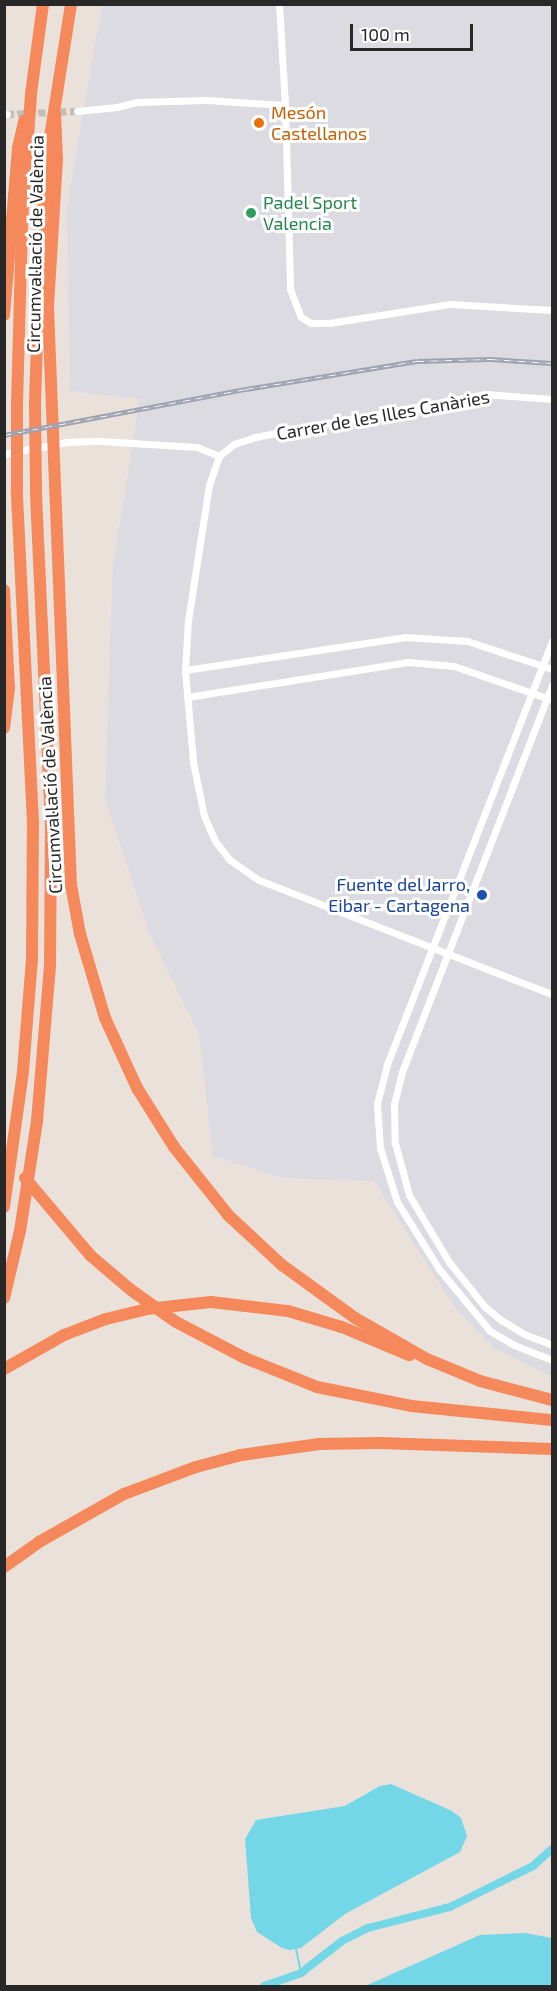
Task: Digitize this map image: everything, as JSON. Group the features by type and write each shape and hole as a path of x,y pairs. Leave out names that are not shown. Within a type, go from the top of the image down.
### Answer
{"highway":[{"path":"4,1298 20,1231 37,1121 50,965 51,825 36,489 35,402 41,224 47,156 56,114 71,4"},
{"path":"4,1207 23,1071 34,885 17,479 22,222 31,94 43,6"},
{"path":"4,315 18,148 31,94"},
{"name":"Circumval·lació de València","path":"56,114 57,159 48,308 71,885 80,934 105,1018 137,1088 168,1137 228,1215 282,1264 355,1318 427,1359 480,1381 552,1400"},
{"name":"Circumval·lació de València","path":"4,590 9,688 4,728"},
{"path":"4,1147 56,1218 91,1256 131,1290 176,1322 245,1358 316,1387 411,1406 552,1420"},
{"path":"4,1369 80,1328 116,1316 159,1307 212,1302 288,1311 342,1327 406,1355 427,1359"},
{"path":"4,1568 39,1542 124,1494 196,1467 241,1455 319,1444 370,1443 552,1449"}],"street":[{"path":"279,4 285,105 290,289 301,317 311,323 328,323 450,304 552,310"},
{"path":"77,111 117,107 137,102 207,100 285,105"},
{"name":"Carrer de les Illes Canàries","path":"219,456 234,444 255,437 484,394 552,399"},
{"path":"4,454 68,442 100,441 197,447 219,456 207,496 188,620 185,670 193,762 204,816 214,841 230,860 259,880 552,994"},
{"path":"185,670 405,637 467,641 552,669"},
{"path":"552,640 384,1075 377,1104 380,1148 398,1202 439,1269 473,1314 490,1332 514,1345 552,1360"},
{"path":"187,697 408,662 454,666 550,699"},
{"path":"552,686 550,699 402,1071 394,1104 395,1143 409,1195 449,1262 485,1307 501,1320 524,1334 552,1345"}],"shaded area":[{"path":"102,5 552,5 552,1377 494,1348 454,1306 374,1181 283,1178 213,1156 199,1034 148,930 105,798 113,564 140,399 70,391 67,206"}],"water":[{"path":"391,1784 452,1811 461,1818 467,1836 460,1852 345,1914 301,1948 289,1950 282,1948 257,1932 251,1918 245,1839 256,1820 345,1806 380,1786"},
{"path":"525,1933 552,1938 552,1986 365,1986 480,1935"}],"waterway":[{"path":"264,1986 301,1973 342,1941 368,1928 450,1907 533,1866 552,1849"},
{"path":"296,1949 301,1973"}],"tunnel":[{"path":"7,114 77,111"}],"railway":[{"path":"4,435 246,389 417,361 490,359 552,363"}],"place":[{"name":"Mesón Castellanos","path":"259,123"},
{"name":"Padel Sport Valencia","path":"251,213"},
{"name":"Fuente del Jarro, Eibar - Cartagena","path":"482,895"}]}
